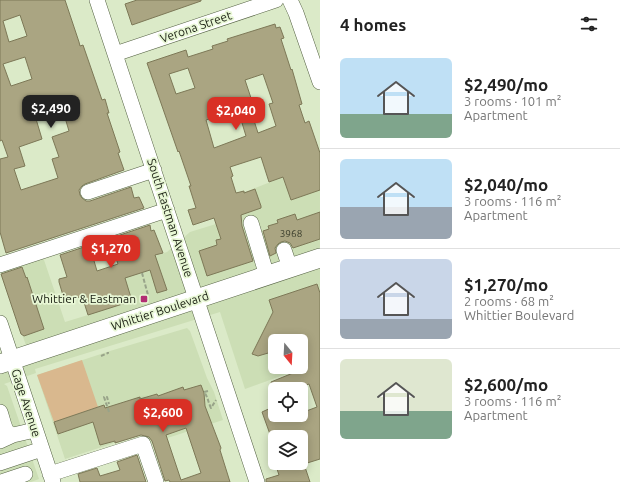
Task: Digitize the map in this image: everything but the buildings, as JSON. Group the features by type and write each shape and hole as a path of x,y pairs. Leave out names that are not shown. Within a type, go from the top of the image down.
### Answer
{"main road":[{"name":"Whittier Boulevard","path":"6,362 320,258"}],"street":[{"name":"South Eastman Avenue","path":"97,0 257,482"},
{"name":"Verona Street","path":"115,54 276,0"},
{"path":"290,0 320,82"},
{"path":"88,192 154,170"},
{"path":"0,265 167,210"},
{"path":"251,223 267,276"},
{"path":"284,250 290,268"},
{"name":"Gage Avenue","path":"0,323 6,362 35,430 51,478"},
{"path":"0,412 9,435 6,438"},
{"path":"6,438 35,430"},
{"path":"51,478 143,444 156,482"},
{"path":"0,463 42,450"},
{"path":"1,482 25,474"}],"path":[{"path":"142,273 148,295"},
{"path":"100,356 108,352"},
{"path":"208,391 204,392 211,408 216,400"},
{"path":"109,412 104,397 107,397 110,404"}],"shaded area":[{"path":"283,177 291,200 320,190 320,365 308,350 308,334 268,334 268,374 286,374 245,389 220,312 35,369 36,373 4,384 7,386 39,479 31,482 0,482 0,364 29,354 0,271 43,257 65,322 88,315 125,287 117,252 146,259 167,252 190,232 216,224 235,196"},
{"path":"187,328 190,331 207,378 214,392 223,420 149,444 145,433 65,459 37,375"},
{"path":"82,360 98,407 54,422 37,375"}],"place":[{"name":"Whittier & Eastman","path":"144,299"}]}
